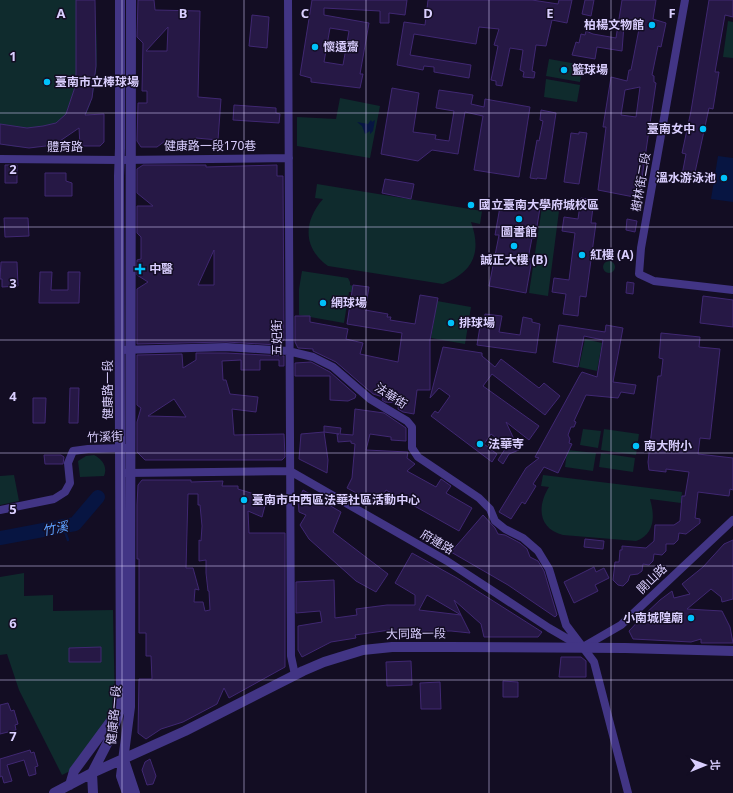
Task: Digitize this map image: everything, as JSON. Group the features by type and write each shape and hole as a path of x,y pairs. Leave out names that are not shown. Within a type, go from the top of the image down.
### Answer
{"street":[{"name":"健康路一段","path":"120,0 120,160 125,349 130,707 121,776 127,793"},
{"name":"健康路一段","path":"125,349 130,160 131,0"},
{"name":"五妃街","path":"288,0 288,351 291,656 295,675"},
{"name":"樹林街二段","path":"685,0 641,248 639,274 654,281 733,290"},
{"name":"體育路","path":"0,158 130,160"},
{"name":"健康路一段170巷","path":"130,160 289,158"},
{"name":"法華街","path":"125,349 226,347 288,351 313,357 332,367 370,399 407,421 412,427 412,448 418,457 479,498 490,509 495,521 523,538 538,551 549,569 566,625 583,647"},
{"name":"竹溪街","path":"0,510 54,499 65,492 70,483 68,462 73,451 126,448"},
{"path":"126,473 290,471"},
{"name":"府連路","path":"290,471 447,561 549,628 583,647 594,662 628,793"},
{"name":"健康路一段","path":"92,773 110,738 120,707 126,473"},
{"name":"開山路","path":"583,647 621,625 733,520"},
{"name":"大同路一段","path":"54,793 92,773 185,731 295,675 324,662 363,650 392,647 583,647 733,651"},
{"path":"70,785 74,771 120,707"},
{"path":"123,759 135,793"},
{"path":"92,773 94,793"},
{"path":"92,773 99,793"}],"green space":[{"name":"臺南市立棒球場","path":"0,0 95,0 97,62 92,98 86,114 78,126 69,135 57,142 30,148 0,144"},
{"path":"728,21 733,22 733,58 723,57"},
{"name":"籃球場","path":"549,59 583,65 580,82 546,76"},
{"name":"籃球場","path":"546,79 580,85 577,102 544,97"},
{"path":"340,98 380,106 370,158 297,146 297,117 336,119"},
{"path":"317,184 482,211 480,224 471,222 475,243 475,252 472,260 462,274 443,284 328,266 320,259 310,243 309,226 316,208 323,199 315,198"},
{"path":"542,207 559,211 548,296 529,293"},
{"path":"607,261 611,261 615,267 611,273 607,273 603,269 603,265"},
{"name":"網球場","path":"302,271 348,278 350,285 353,286 352,292 349,292 344,323 299,315 299,289"},
{"name":"排球場","path":"437,301 471,307 465,344 431,338"},
{"path":"585,339 602,343 597,371 579,367"},
{"path":"583,429 601,431 598,448 580,445"},
{"path":"604,429 639,434 636,455 601,450"},
{"path":"567,450 596,453 593,471 565,467"},
{"path":"601,453 635,458 633,472 599,467"},
{"path":"94,455 100,459 105,466 104,476 80,477 78,461 86,456"},
{"path":"14,475 19,501 0,505 0,476"},
{"path":"543,475 682,492 681,503 650,499 653,512 652,524 647,534 636,541 563,535 549,528 544,522 542,516 543,502 549,487 541,486"},
{"path":"24,573 24,596 53,595 53,611 113,610 115,709 72,770 62,775 19,690 7,654 0,655 0,577"}],"water":[{"path":"371,120 372,122 375,120 373,131 370,134 370,131 365,134 362,126 357,122 368,124"},
{"name":"溫水游泳池","path":"718,156 733,158 733,202 711,199"}],"building":[{"path":"76,0 95,0 96,66 92,98 85,115 104,114 104,142 100,146 80,146 79,128 54,145 29,148 0,144 0,124 27,128 43,126 56,123 66,114 76,84"},
{"path":"138,0 154,0 155,10 200,11 198,97 221,99 218,140 196,138 195,148 172,148 165,141 157,147 141,147 137,141 138,103 147,103 147,91 142,91 143,43 137,37","holes":["168,27 167,51 146,51"]},
{"name":"懷遠齋","path":"312,0 407,0 405,15 389,13 389,23 380,23 380,11 324,8 324,15 369,23 360,74 363,74 360,88 311,82 311,78 300,75","holes":["330,28 349,31 343,65 324,62"]},
{"path":"428,0 532,0 558,4 559,0 572,0 567,23 552,20 546,46 536,45 532,71 535,72 534,78 523,77 524,72 520,70 523,50 510,48 502,86 496,85 496,81 491,80 498,46 494,45 499,29 479,27 476,44 414,34 410,55 471,65 469,78 434,72 434,67 424,66 423,70 397,65 404,22 425,25"},
{"path":"585,0 594,0 591,16 582,14"},
{"path":"622,0 656,0 653,19 666,23 661,47 658,46 652,75 654,76 654,82 656,83 639,198 598,190 606,127 603,127 611,77 627,81 629,70 631,70 639,29 624,25 622,51 597,47 595,59 572,55 576,42 579,43 581,34 585,35 586,31 593,34 616,38","holes":["640,87 636,117 621,115 625,90"]},
{"path":"709,0 733,0 733,17 725,15 715,72 719,72 713,109 709,108 694,177 682,175 686,154 682,153 691,111"},
{"path":"252,15 269,17 267,48 249,46"},
{"path":"392,88 419,93 413,132 436,135 435,139 449,141 454,111 436,108 439,90 473,95 471,104 484,107 485,99 530,107 519,177 474,170 483,116 465,112 458,154 432,150 418,161 381,154"},
{"path":"234,105 276,108 276,113 280,114 279,123 233,120"},
{"path":"541,110 556,113 546,179 530,178 537,140 539,141 543,121 540,120"},
{"path":"579,132 587,133 579,184 564,182 571,133 579,134"},
{"path":"5,165 17,165 17,183 5,183"},
{"path":"143,165 206,165 206,167 277,165 277,176 283,176 284,340 277,345 226,342 137,344 137,289 148,282 137,275 137,260 141,259 141,237 137,233 137,206 153,206 137,193 137,169","holes":["214,250 214,285 198,285"]},
{"path":"45,173 66,173 66,181 72,183 72,196 45,196"},
{"path":"385,179 414,184 411,199 382,193"},
{"name":"紅樓 (A)","path":"581,198 594,200 591,223 596,223 586,297 580,296 578,316 563,314 566,294 552,292 554,278 569,280 575,233 562,231 564,217 578,219"},
{"name":"誠正大樓 (B)","path":"501,201 523,203 523,205 540,208 535,238 532,238 528,259 532,259 526,293 489,286 499,235 495,235"},
{"path":"4,218 28,218 29,236 5,237"},
{"path":"627,219 637,221 635,232 626,230"},
{"path":"1,262 17,262 18,286 2,287 2,279 0,279"},
{"path":"40,272 52,272 51,290 68,290 68,272 80,272 79,303 39,303"},
{"path":"627,282 634,283 633,294 626,293"},
{"path":"353,285 369,287 365,310 388,314 387,317 391,317 390,320 415,324 420,295 438,298 430,340 430,390 417,390 414,414 403,412 398,409 399,403 385,402 382,400 383,397 373,394 336,362 313,351 313,349 298,348 295,342 295,316 310,316 310,322 348,329 346,339 363,343 360,354 398,362 402,333 347,324"},
{"path":"703,296 733,300 733,327 700,323"},
{"path":"485,314 502,316 499,332 520,335 523,317 532,319 532,322 540,324 536,353 477,345 481,320 484,321"},
{"path":"559,325 605,332 606,325 623,328 613,382 636,385 634,394 621,392 618,398 586,395 574,421 576,422 574,427 571,427 568,435 570,439 569,443 572,444 558,473 544,467 533,484 536,486 525,504 522,502 511,519 499,512 526,468 539,458 535,457 580,375 582,372 597,377 603,340 584,336 578,367 553,362"},
{"path":"661,333 700,337 699,347 720,349 710,439 700,438 698,454 733,458 733,490 730,489 729,496 698,492 695,518 700,519 700,523 686,534 679,533 678,540 674,544 666,544 666,551 662,555 654,554 653,561 649,565 643,564 642,571 638,574 630,575 628,581 623,586 618,585 613,580 615,562 619,562 620,550 622,550 622,546 646,548 654,541 655,525 674,525 680,521 682,496 685,496 689,472 666,469 666,472 649,470 648,462 658,376 661,376 663,359 659,358"},
{"path":"443,347 482,353 482,356 495,367 501,359 539,388 544,383 560,396 545,415 492,374 483,386 539,426 529,440 506,422 519,450 509,454 503,464 498,460 507,446 491,434 484,444 497,454 492,462 431,416 435,411 438,413 450,396 439,388 430,398"},
{"path":"196,353 284,356 284,366 279,366 279,360 260,360 260,370 241,370 241,360 222,361 223,380 226,380 230,394 258,397 256,412 232,409 234,435 284,434 285,457 282,460 145,460 137,452 137,422 141,408 137,405 137,355 182,354 183,368 196,360","holes":["174,399 186,417 148,416"]},
{"path":"311,362 330,372 356,395 355,398 348,401 330,400 330,376 295,376 295,363"},
{"path":"70,388 79,388 78,423 69,423"},
{"path":"33,398 46,398 45,423 33,423"},
{"path":"355,409 384,413 406,428 406,441 391,440 391,437 370,434 366,450 408,452 407,458 415,464 407,471 436,487 441,479 451,486 446,493 472,508 459,531 386,490 377,504 347,488 352,478 355,444 351,443 351,441 338,442 337,434 339,434 324,432 324,426 341,428 340,434 353,435"},
{"path":"324,432 328,460 327,473 299,459 301,434"},
{"path":"44,455 61,455 64,457 63,464 45,464"},
{"path":"142,480 191,480 191,482 223,481 222,486 238,486 238,489 267,498 262,517 248,511 249,533 285,533 285,667 229,698 224,688 217,704 183,722 161,729 146,739 138,733 139,679 152,679 151,656 146,656 146,633 139,633 139,559 137,559 138,485","holes":["188,494 198,494 198,505 200,505 202,526 201,541 199,540 199,561 206,560 206,573 209,591 210,610 205,611 203,602 194,602 195,589 199,590 193,568 186,568"]},
{"path":"303,490 341,512 333,532 388,574 376,592 356,581 309,539 300,525 306,515 299,512 298,501"},
{"path":"483,515 495,528 498,534 505,535 520,543 527,549 530,557 538,561 544,571 557,615 555,617 508,585 451,552"},
{"path":"585,539 604,541 603,549 584,547"},
{"path":"733,540 733,599 722,602 721,597 711,589 687,609 722,611 730,627 733,643 701,643 701,639 691,642 633,639 629,631 643,616 672,591 674,598 690,594 682,584 703,567 724,544"},
{"path":"412,553 457,578 542,632 538,637 484,637 481,624 454,600 470,633 451,631 390,632 390,630 355,635 356,638 331,642 302,657 298,650 298,626 322,622 320,611 296,613 296,582 334,580 335,618 357,615 356,609 387,605 415,605 415,595 395,583","holes":["427,595 461,615 419,610"]},
{"path":"594,567 596,572 604,568 609,578 595,585 598,591 574,603 564,582"},
{"path":"101,647 101,662 69,662 69,648"},
{"path":"561,657 581,657 586,661 586,677 559,677"},
{"path":"411,661 412,685 387,686 386,662"},
{"path":"503,681 518,682 518,697 503,697"},
{"path":"440,682 441,709 421,709 420,683"},
{"path":"8,703 11,711 14,710 18,724 15,725 16,730 0,734 0,705"},
{"path":"30,750 31,753 34,752 38,766 35,767 36,774 29,776 24,760 7,765 12,781 4,783 2,776 0,777 0,759"},
{"path":"150,759 156,776 153,784 147,785 142,770 145,762"}],"waterway":[{"name":"竹溪","path":"0,538 75,524 98,497"},
{"path":"63,526 68,540"}],"place":[{"name":"柏楊文物館","path":"652,25"},
{"name":"懷遠齋","path":"315,47"},
{"name":"籃球場","path":"564,70"},
{"name":"臺南市立棒球場","path":"47,82"},
{"name":"臺南女中","path":"703,129"},
{"name":"溫水游泳池","path":"724,178"},
{"name":"國立臺南大學府城校區","path":"471,205"},
{"name":"圖書館","path":"519,219"},
{"name":"誠正大樓 (B)","path":"514,246"},
{"name":"紅樓 (A)","path":"582,255"},
{"name":"中醫","path":"140,269"},
{"name":"網球場","path":"323,303"},
{"name":"排球場","path":"451,323"},
{"name":"法華寺","path":"480,444"},
{"name":"南大附小","path":"636,446"},
{"name":"臺南市中西區法華社區活動中心","path":"244,500"},
{"name":"小南城隍廟","path":"691,618"}]}
